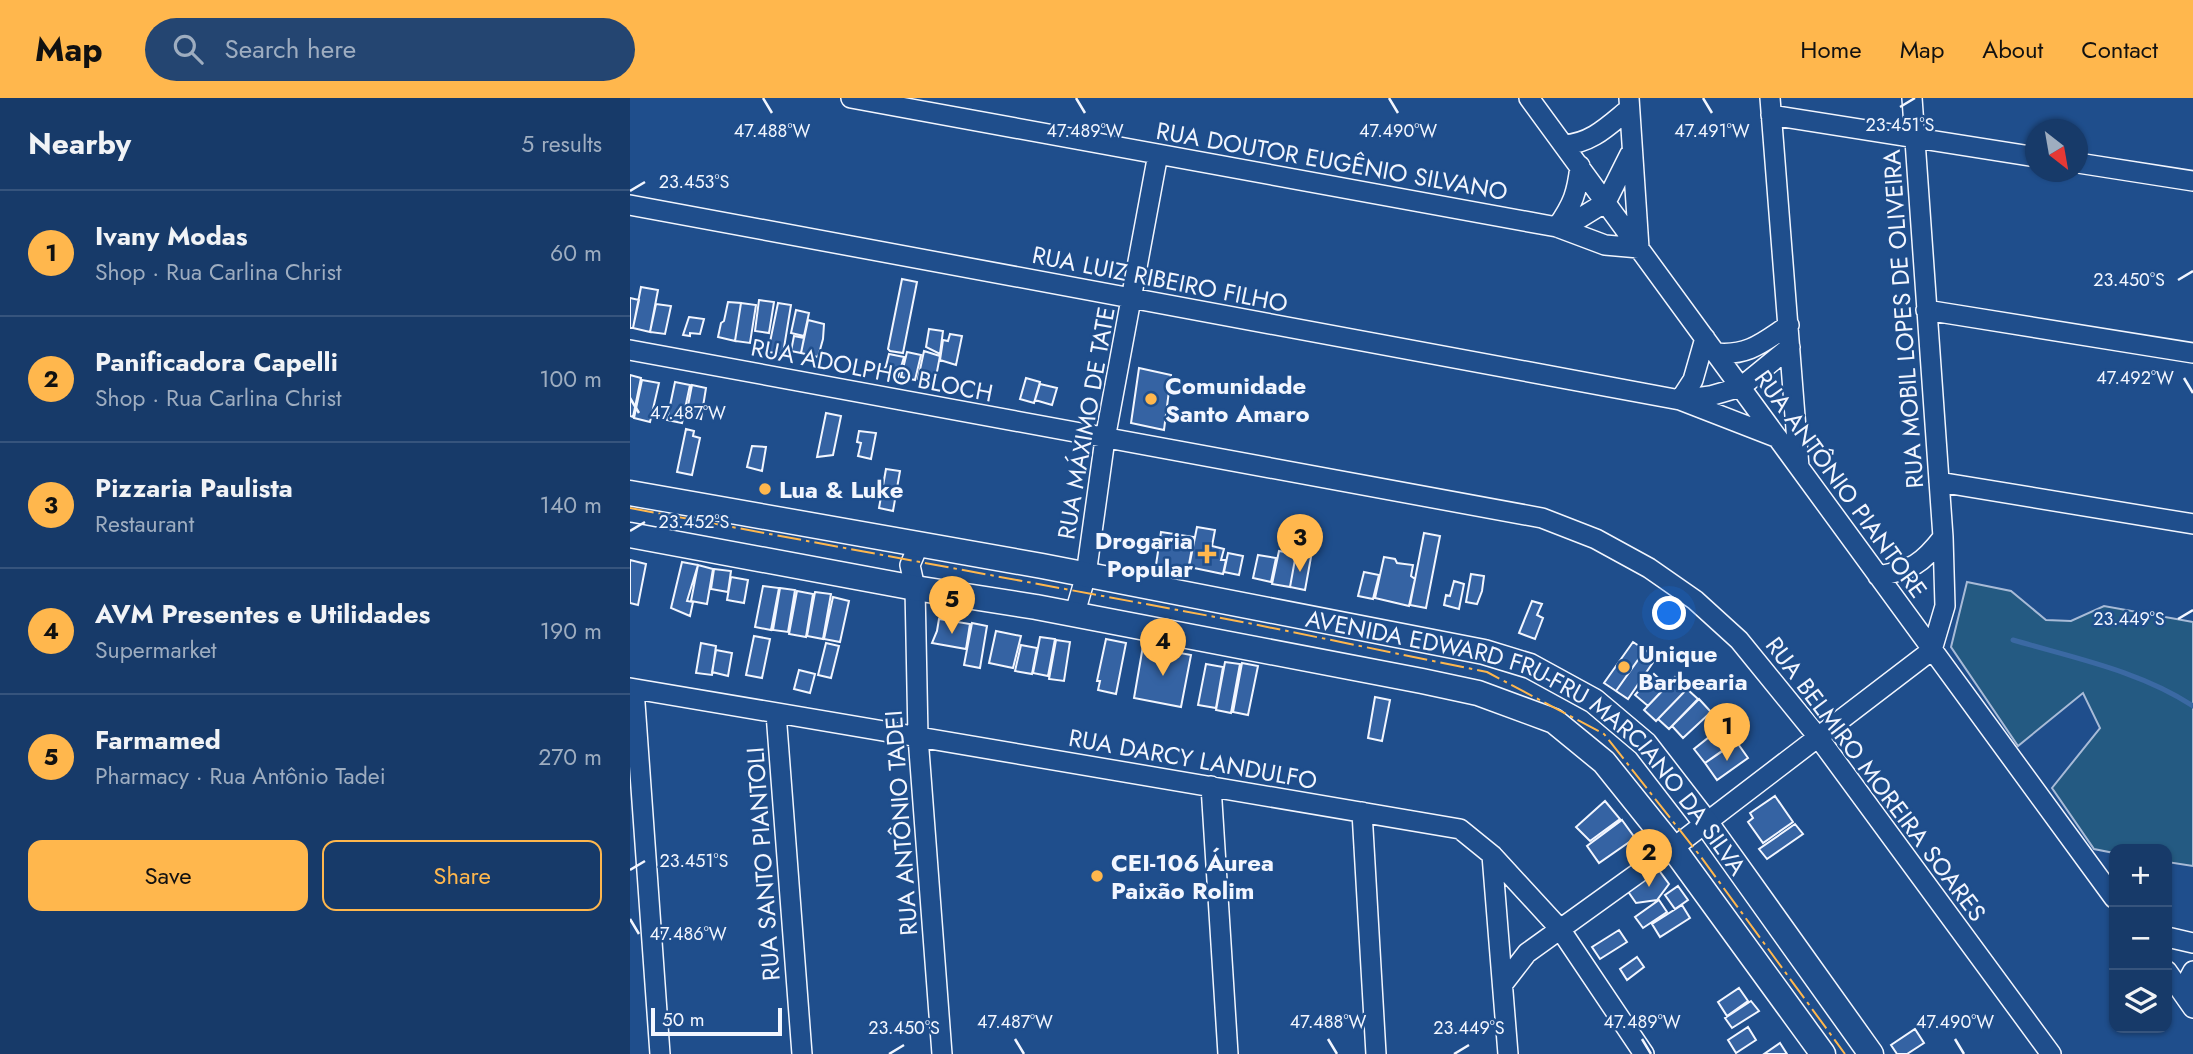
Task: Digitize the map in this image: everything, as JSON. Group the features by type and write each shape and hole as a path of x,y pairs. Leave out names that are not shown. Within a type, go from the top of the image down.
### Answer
{"main road":[{"name":"AVENIDA EDWARD FRU-FRU MARCIANO DA SILVA","path":"630,493 1086,575 1484,652 1530,666 1594,701 1645,744 1706,823 1871,1054"},
{"name":"AVENIDA EDWARD FRU-FRU MARCIANO DA SILVA","path":"630,536 915,588 1037,607 1478,693 1554,721 1604,762 1674,848 1823,1054"}],"street":[{"name":"RUA DOUTOR EUGÊNIO SILVANO","path":"851,98 1558,227 1605,244 1639,247"},
{"name":"RUA ANTÔNIO PIANTORE","path":"1529,98 2109,891"},
{"name":"RUA MOBIL LOPES DE OLIVEIRA","path":"1912,98 1943,537 1945,606 1932,650"},
{"path":"1564,145 1580,144 1597,135 1629,104"},
{"path":"1629,104 1639,247"},
{"path":"1799,468 1770,106 1915,137 2025,155"},
{"path":"1558,227 1572,223 1606,202 1632,150"},
{"name":"RUA MÁXIMO DE TATE","path":"1086,575 1105,439 1158,154"},
{"path":"2088,165 2193,181"},
{"path":"1558,227 1577,192 1580,166"},
{"name":"RUA LUIZ RIBEIRO FILHO","path":"630,205 1680,401 1778,438"},
{"path":"1926,310 2193,353"},
{"path":"1680,401 1711,346 1733,355 1756,347 1789,325"},
{"path":"1741,387 1790,347"},
{"name":"RUA ADOLPHO BLOCH","path":"630,350 1105,439"},
{"name":"RUA LUIZ RIBEIRO FILHO","path":"1680,401 1741,387"},
{"name":"RUA BELMIRO MOREIRA SOARES","path":"1105,439 1542,518 1596,539 1649,568 1695,600 1739,640 1818,737 2051,1054"},
{"path":"1939,482 2193,524"},
{"path":"1878,576 1905,571 1927,558 1943,537"},
{"path":"915,588 910,565 919,544"},
{"path":"1074,616 1086,575"},
{"name":"RUA ANTÔNIO TADEI","path":"915,588 918,737 942,1054"},
{"path":"1503,984 1527,953 1674,848 1932,650"},
{"path":"632,688 660,1054"},
{"name":"RUA DARCY LANDULFO","path":"632,688 1460,829 1492,855 1560,929 1644,1054"},
{"name":"RUA SANTO PIANTOLI","path":"776,713 802,1054"},
{"path":"1211,786 1228,1054"},
{"path":"1362,812 1376,1054"},
{"path":"1492,855 1508,1054"},
{"path":"2172,938 2193,943"},
{"path":"2188,1001 2187,982 2193,971"},
{"path":"2172,978 2188,1001"}],"shaded area":[{"path":"1967,582 2011,591 2046,620 2071,621 2104,606 2193,622 2193,866 2172,863 2172,844 2109,844 2109,852 2094,849 2052,788 2100,728 2083,693 2018,746 1951,647"}],"building":[{"path":"902,279 917,282 903,353 888,349"},
{"path":"641,287 658,290 650,332 633,328"},
{"path":"630,298 639,300 633,328 630,328"},
{"path":"759,300 774,302 769,333 755,331"},
{"path":"728,302 741,303 735,341 718,337"},
{"path":"741,303 756,305 750,343 735,341"},
{"path":"778,303 791,305 783,354 768,352"},
{"path":"656,304 671,306 665,334 650,332"},
{"path":"796,310 809,313 804,336 791,333"},
{"path":"689,317 704,319 700,334 683,335"},
{"path":"808,320 824,324 818,357 801,353"},
{"path":"929,329 943,331 940,354 926,347"},
{"path":"950,334 962,336 956,365 940,360 943,340 948,341"},
{"path":"794,336 804,338 801,353 791,351"},
{"path":"924,351 940,356 935,382 918,379"},
{"path":"907,352 921,355 915,380 901,377"},
{"path":"889,354 904,357 898,377 882,373"},
{"name":"Comunidade Santo Amaro","path":"1139,368 1171,375 1164,430 1131,423"},
{"path":"630,375 641,378 633,417 630,416"},
{"path":"1026,378 1040,382 1034,403 1020,399"},
{"path":"642,380 659,383 650,422 634,418"},
{"path":"675,382 690,385 682,423 667,420"},
{"path":"1040,384 1057,388 1052,405 1035,400"},
{"path":"692,385 706,388 701,419 686,416"},
{"path":"826,413 841,416 833,455 817,457"},
{"path":"686,429 694,431 693,436 700,438 692,475 677,472"},
{"path":"859,431 876,433 871,459 858,456 861,443 857,442"},
{"path":"752,446 766,447 762,471 747,467"},
{"path":"886,469 900,471 893,511 879,508"},
{"name":"Drogaria Popular","path":"1197,527 1215,530 1212,546 1224,549 1221,560 1226,560 1223,574 1189,567"},
{"path":"1161,532 1194,537 1188,570 1156,565"},
{"path":"1424,533 1440,536 1426,608 1410,605"},
{"path":"1279,551 1296,554 1290,587 1272,584"},
{"path":"1228,553 1243,556 1239,575 1224,572"},
{"path":"1296,554 1311,557 1305,590 1290,587"},
{"path":"1258,555 1276,558 1271,582 1253,578"},
{"path":"1384,557 1395,559 1397,563 1413,565 1411,576 1415,579 1409,606 1375,598"},
{"path":"630,560 646,564 638,605 630,603"},
{"path":"682,562 698,565 687,601 693,602 690,616 671,608"},
{"path":"698,565 713,569 707,604 691,601"},
{"path":"714,569 731,571 728,592 711,589"},
{"path":"1364,572 1379,575 1373,599 1358,596"},
{"path":"1471,574 1484,576 1477,604 1466,602"},
{"path":"731,577 748,580 744,603 727,600"},
{"path":"1454,581 1464,584 1459,609 1444,605"},
{"path":"763,586 779,588 771,630 755,627"},
{"path":"780,588 795,590 788,632 773,630"},
{"path":"797,591 813,594 806,637 789,634"},
{"path":"815,592 831,594 823,639 807,636"},
{"path":"833,597 849,601 840,642 824,639"},
{"path":"1532,601 1542,604 1537,615 1543,618 1535,639 1519,633"},
{"path":"939,619 970,624 966,649 932,643"},
{"path":"972,623 987,626 980,668 964,665"},
{"path":"996,631 1021,636 1013,668 989,663"},
{"path":"754,636 770,639 762,678 746,675"},
{"path":"1040,637 1055,639 1048,676 1033,673"},
{"path":"1106,639 1126,643 1116,694 1098,690 1100,681 1097,681"},
{"path":"1056,640 1070,642 1064,681 1049,679"},
{"name":"Unique Barbearia","path":"1633,642 1645,650 1616,691 1604,683"},
{"path":"701,643 716,646 712,675 696,673"},
{"path":"826,643 839,646 831,678 818,675"},
{"path":"1021,645 1037,648 1032,674 1015,671"},
{"path":"1143,646 1191,655 1181,707 1134,698"},
{"path":"716,650 732,653 728,676 712,672"},
{"path":"1645,650 1656,658 1628,699 1616,691"},
{"path":"1225,662 1240,664 1231,713 1216,710"},
{"path":"1242,663 1258,666 1248,715 1233,712"},
{"path":"1206,664 1223,667 1216,708 1198,705"},
{"path":"799,670 815,674 810,693 794,689"},
{"path":"1654,674 1667,686 1648,706 1635,695"},
{"path":"1675,677 1687,689 1656,721 1644,710"},
{"path":"1687,689 1698,699 1669,729 1658,719"},
{"path":"1375,697 1390,700 1382,741 1368,738"},
{"path":"1699,699 1711,712 1683,738 1672,726"},
{"path":"1718,730 1730,746 1705,763 1694,749"},
{"path":"1736,741 1748,758 1717,780 1705,763"},
{"path":"1775,796 1793,822 1763,843 1748,822 1753,818 1750,813"},
{"path":"1605,801 1620,819 1590,841 1576,827"},
{"path":"1622,820 1635,838 1599,863 1587,846"},
{"path":"1795,824 1803,834 1767,859 1759,849"},
{"path":"1658,869 1669,884 1657,900 1636,903 1627,890"},
{"path":"1678,886 1688,900 1675,909 1665,895"},
{"path":"1659,900 1667,912 1643,928 1635,917"},
{"path":"1682,905 1690,918 1660,937 1652,924"},
{"path":"1619,930 1627,942 1600,959 1592,947"},
{"path":"1637,957 1644,967 1627,980 1620,969"},
{"path":"1739,988 1748,1001 1727,1016 1718,1002"},
{"path":"1751,1001 1759,1011 1732,1028 1725,1018"},
{"path":"1748,1027 1756,1040 1736,1053 1728,1040"},
{"path":"1915,1029 1924,1043 1907,1054 1897,1054 1891,1045"},
{"path":"1780,1043 1787,1054 1764,1054"}],"waterway":[{"path":"2013,640 2129,674 2193,706"}],"power":[{"path":"630,508 1253,624 1487,672 1604,734 1701,857 1845,1054"}],"place":[{"name":"Comunidade Santo Amaro","path":"1151,399"},
{"name":"Lua & Luke","path":"765,489"},
{"name":"Drogaria Popular","path":"1207,554"},
{"name":"Pizzaria Paulista","path":"1300,572"},
{"name":"Farmamed","path":"952,634"},
{"name":"Unique Barbearia","path":"1624,667"},
{"name":"AVM Presentes e Utilidades","path":"1163,676"},
{"name":"Ivany Modas","path":"1727,761"},
{"name":"CEI-106 Áurea Paixão Rolim","path":"1097,876"},
{"name":"Panificadora Capelli","path":"1649,887"}]}
